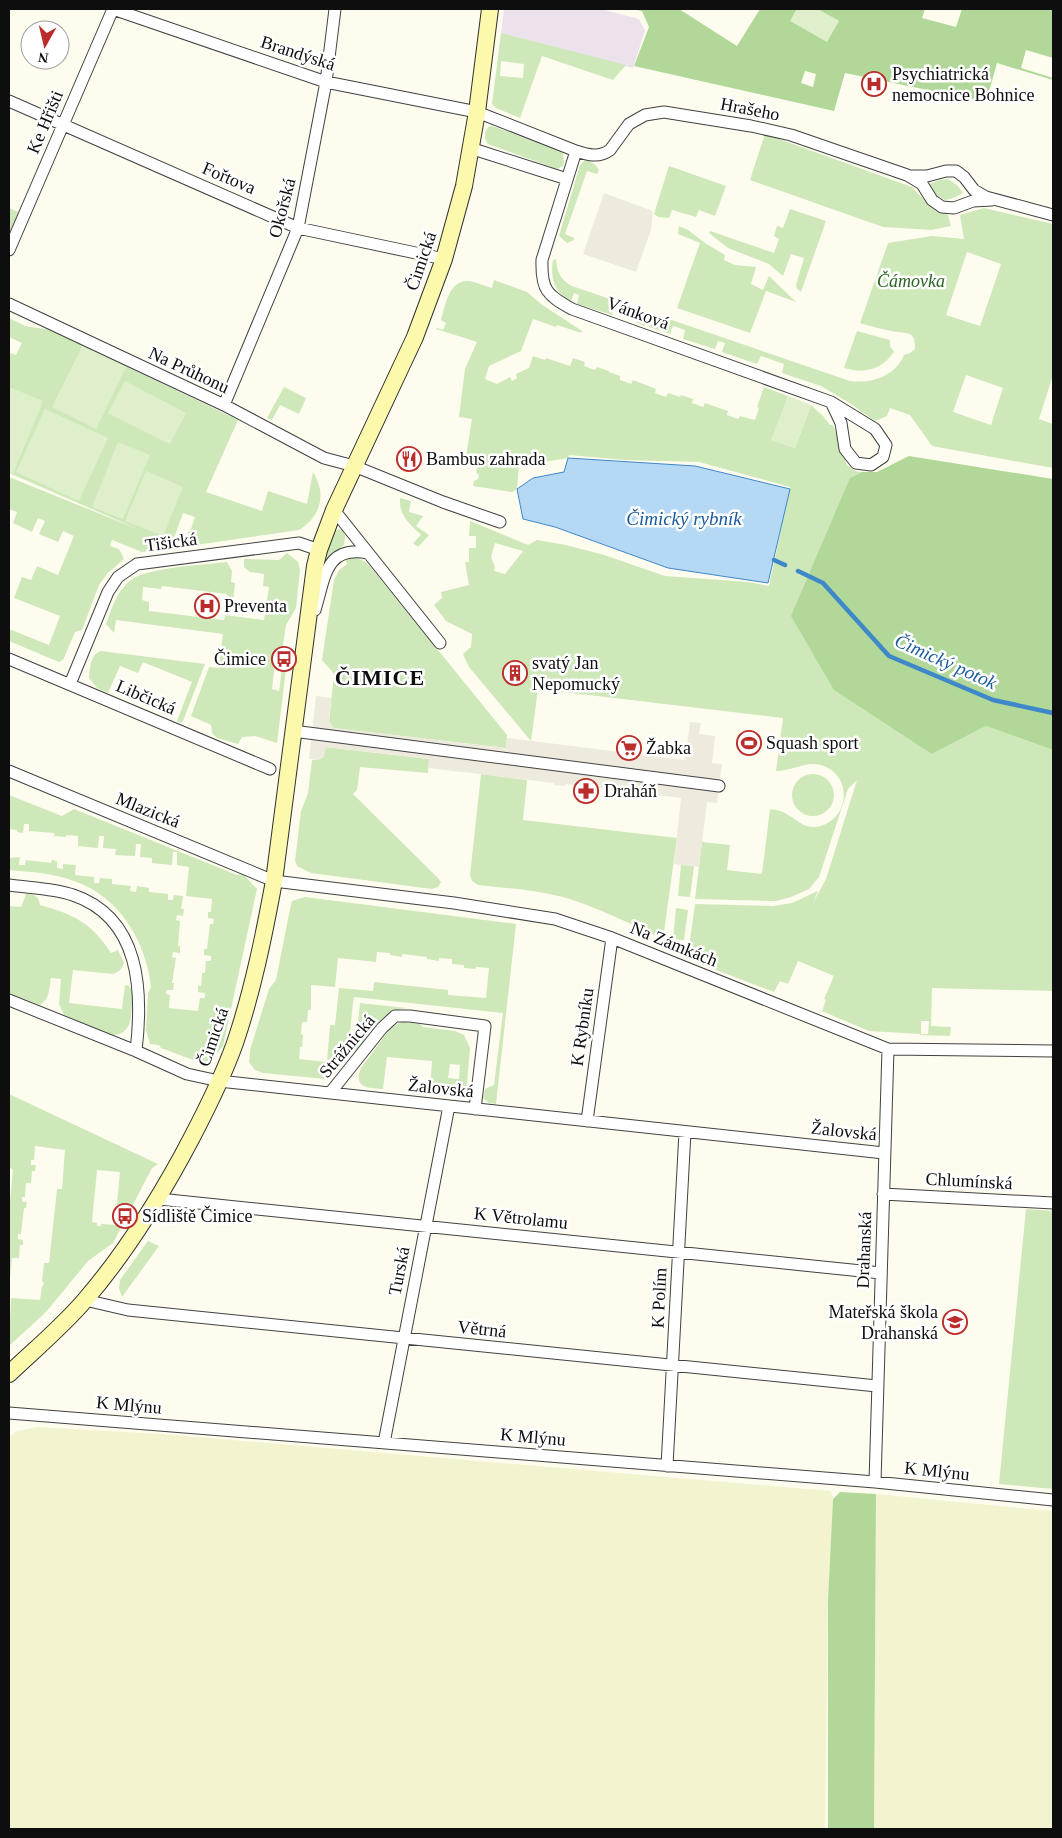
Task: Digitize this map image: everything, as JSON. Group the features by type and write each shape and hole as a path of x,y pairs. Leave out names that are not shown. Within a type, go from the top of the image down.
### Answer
{"street":[{"name":"Brandýská","path":"113,9 326,82 478,112"},
{"name":"Ke Hřišti","path":"9,250 113,9"},
{"name":"Okořská","path":"224,405 298,228 326,82 335,9"},
{"name":"Čimická","path":"9,1374 62,1325 117,1261 159,1199 203,1117 235,1042 264,932 274,881 314,566 334,510 414,337 444,259 464,186 478,112 490,9"},
{"name":"Fořtova","path":"9,101 298,228 444,259"},
{"path":"478,112 576,151"},
{"name":"Hrašeho","path":"576,151 597,156 610,150 623,131 636,119 664,112 751,126 791,135 907,175 922,184 932,200 942,207 954,208 973,201 992,200"},
{"path":"470,148 567,179"},
{"name":"Vánková","path":"576,151 542,260 541,276 547,292 556,300 572,309 831,402 875,430 886,445 883,457 871,465 856,462 845,449 840,423 831,402"},
{"name":"Hrašeho","path":"907,175 927,176 946,171 956,171 980,194 992,200 1053,214"},
{"name":"Na Průhonu","path":"9,304 224,405 324,458 354,466 443,502 500,522"},
{"path":"334,510 440,643"},
{"name":"Tišická","path":"70,684 108,592 118,577 137,564 299,543 319,550"},
{"name":"Čimická","path":"304,648 329,566 338,556 346,552 354,550 368,553"},
{"name":"Libčická","path":"9,659 270,769"},
{"path":"294,731 719,786"},
{"name":"Mlazická","path":"9,771 274,881"},
{"name":"Na Zámkách","path":"274,881 454,903 555,919 612,938 888,1048 1053,1051"},
{"path":"9,885 62,891 75,896 110,919 134,958 140,1002 136,1051"},
{"name":"K Rybníku","path":"587,1121 612,938"},
{"name":"Žalovská","path":"9,1000 136,1051 187,1074 219,1081 884,1153"},
{"name":"Strážnická","path":"330,1093 383,1027 396,1016 410,1016 485,1026 475,1109"},
{"name":"Drahanská","path":"876,1482 877,1386 888,1048"},
{"name":"Turská","path":"384,1443 449,1106"},
{"name":"K Polím","path":"667,1466 685,1132"},
{"name":"Chlumínská","path":"883,1194 1053,1204"},
{"name":"K Větrolamu","path":"159,1199 881,1273"},
{"name":"Větrná","path":"85,1300 128,1310 877,1386"},
{"name":"K Mlýnu","path":"9,1413 876,1482 1053,1500"}],"shaded area":[{"path":"504,9 601,9 639,19 645,30 633,68 501,33"},
{"path":"604,193 653,211 651,230 636,272 583,254"},
{"path":"316,696 331,698 329,721 334,728 506,748 507,738 685,760 690,722 701,723 699,734 715,736 712,763 722,764 717,803 707,802 699,867 674,864 681,798 566,784 565,786 554,785 554,783 428,768 429,759 326,747 324,757 318,760 309,759"}],"green space":[{"path":"631,9 679,9 737,46 760,9 797,9 791,20 839,21 817,9 925,9 922,18 956,27 962,9 1053,9 1053,58 1026,50 1021,68 1053,78 1053,80 997,63 986,102 845,73 834,111 634,66 649,27 642,11","holes":["805,71 816,74 813,87 801,83"]},
{"path":"797,9 817,9 839,21 827,42 790,21"},
{"path":"501,33 626,65 613,80 542,56 520,118 496,108 492,104","holes":["501,61 524,64 523,78 500,76"]},
{"path":"492,126 560,151 563,153 563,166 557,169 488,144 485,134 488,127"},
{"path":"765,134 912,187 928,204 948,215 951,226 931,230 883,227 750,180"},
{"path":"585,160 594,164 599,171 597,174 587,171 565,234 574,238 574,240 567,243 559,236 580,165"},
{"path":"669,166 726,186 715,216 699,210 696,217 672,210 669,218 658,217 654,214"},
{"path":"948,179 957,185 963,193 945,200 935,194 929,184"},
{"path":"9,208 21,213 9,240"},
{"name":"Čámovka","path":"984,208 1053,224 1053,375 1039,419 1053,424 1053,468 932,446 910,415 890,408 887,416 875,421 821,386 782,373 784,364 761,356 757,364 722,352 725,343 718,341 715,349 683,339 685,330 673,326 670,334 649,327 652,319 647,317 644,326 636,322 638,314 615,307 612,315 577,304 579,295 574,293 571,301 565,298 554,284 552,272 553,260 556,259 560,276 572,286 850,381 874,380 889,373 904,355 915,349 912,335 860,323 888,243 932,236 964,239 960,215","holes":["967,252 1001,264 980,326 946,315","966,375 1003,388 991,425 953,412"]},
{"path":"790,209 826,221 801,292 797,289 796,285 804,258 791,254 783,276 769,264 728,248 709,233 710,231 774,253 779,239 774,236 777,226 783,228"},
{"path":"679,226 725,255 724,260 735,265 756,267 751,284 763,290 769,276 796,302 766,291 750,333 677,308 700,243 678,234"},
{"path":"494,280 527,292 541,304 582,331 581,333 557,325 556,327 533,319 521,351 489,366 485,379 497,384 510,377 512,381 517,378 516,374 529,368 533,356 570,366 573,358 585,362 584,366 595,370 597,367 620,376 620,380 631,384 633,380 656,389 655,393 666,397 668,393 680,397 681,395 693,399 692,403 703,407 705,403 728,411 727,415 738,419 740,416 755,420 764,387 788,396 772,440 795,448 811,405 830,425 833,425 847,465 855,471 862,472 850,478 932,754 986,726 1053,750 1053,991 932,988 931,1026 951,1027 950,1036 869,1031 822,1011 826,1000 824,999 834,976 798,961 788,984 780,981 774,992 698,963 689,948 695,904 773,906 792,903 818,891 813,903 826,879 857,780 848,789 819,877 809,889 776,901 695,899 702,842 730,845 727,870 762,874 770,809 784,813 807,826 815,827 826,824 835,818 841,809 844,799 839,779 832,771 815,764 776,771 783,718 538,689 531,741 469,667 463,654 471,647 472,634 446,621 434,605 442,598 441,592 469,585 465,562 469,562 469,548 476,548 476,536 469,536 470,521 528,545 537,540 566,545 604,555 665,576 748,582 769,586 790,487 699,462 625,460 569,455 568,458 519,466 517,489 512,492 473,486 474,481 478,479 479,475 476,472 479,460 466,457 472,419 459,417 465,369 477,342 436,329 443,330 446,323 441,320 444,308 449,294 457,284 469,281 492,288","holes":["495,543 523,551 505,574 494,571 495,567 491,557","921,1021 929,1021 928,1034 921,1034"]},
{"path":"9,318 25,326 51,330 238,420 206,492 262,511 268,491 307,504 313,472 320,488 321,496 317,511 299,530 189,546 188,532 190,532 195,517 183,513 173,541 168,549 142,552 112,540 110,546 119,549 124,559 107,574 99,585 82,630 75,632 63,660 59,662 9,641 9,629 49,645 60,616 14,598 22,577 31,580 37,566 58,575 74,536 63,531 58,542 39,534 45,521 38,518 32,532 13,523 17,512 9,509 9,477 140,530 9,473 9,358 11,353 16,355 22,343 9,337"},
{"path":"857,331 890,340 890,346 894,352 884,363 872,369 859,371 844,368"},
{"path":"83,345 126,367 96,429 52,407"},
{"path":"125,381 186,413 170,444 108,413"},
{"path":"9,387 43,401 13,474 9,472"},
{"path":"284,387 306,398 299,414 280,405 272,420 267,418"},
{"path":"788,396 811,405 795,448 771,440"},
{"path":"45,409 108,438 79,501 16,472"},
{"path":"118,442 150,455 123,519 92,507"},
{"path":"909,456 1053,479 1053,750 986,726 932,754 834,690 791,616 850,478 862,472 877,472"},
{"path":"146,471 183,487 163,536 125,521"},
{"path":"400,498 411,501 409,512 423,516 416,526 429,535 418,547 413,543 421,535 403,514"},
{"path":"343,530 345,536 344,545 323,562 335,531"},
{"path":"287,553 298,562 300,570 296,608 286,625 282,652 276,655 272,689 279,691 282,668 286,669 277,743 255,736 242,737 238,744 217,738 212,733 211,725 191,716 209,667 219,668 223,634 116,620 114,633 106,624 110,612 115,600 126,584 139,576 163,569 227,562 232,571 231,582 235,583 233,601 227,600 227,594 162,586 161,589 143,587 142,600 149,602 149,611 224,620 225,615 264,620 269,587 263,586 264,574 250,572 244,567 244,559 279,560"},
{"path":"359,558 369,565 507,735 506,748 333,728 329,722 334,674 322,660 334,580 339,570 347,564 345,559"},
{"path":"101,651 205,664 183,721 181,723 177,721 192,682 143,662 138,673 120,666 108,693 97,688 89,678 93,658"},
{"path":"325,747 429,759 428,773 360,767 357,790 353,794 438,878 441,882 438,887 432,889 311,873 297,866 295,861 301,811 308,793 312,760 318,760"},
{"path":"481,774 527,780 523,820 677,838 663,939 601,911 563,897 478,885 472,881 470,875"},
{"path":"813,774 828,780 834,795 828,810 813,816 798,810 792,795 798,780"},
{"path":"9,795 62,816 74,809 237,875 243,874 257,889 223,1046 210,1062 201,1063 161,1048 159,1045 150,1044 146,1030 148,993 151,987 148,970 136,937 128,922 117,909 90,888 66,878 9,870 9,858 20,857 19,865 25,865 26,860 51,863 52,860 57,861 57,868 63,869 63,864 76,865 75,875 94,877 94,883 99,883 100,878 112,879 112,884 131,886 130,891 136,892 137,886 149,888 149,892 168,894 168,900 173,900 174,895 183,896 181,909 184,909 183,916 177,915 176,920 180,921 178,946 180,946 180,953 173,952 172,957 176,958 172,983 174,983 173,990 166,990 166,994 170,995 169,1008 198,1011 200,998 205,998 205,993 198,992 198,986 201,986 202,973 205,973 206,961 211,961 211,956 204,955 204,949 207,949 210,924 213,924 214,919 208,918 208,912 211,912 212,899 186,896 189,867 177,865 177,852 173,852 172,865 152,863 152,858 140,857 141,844 136,844 135,856 115,855 116,849 103,848 104,836 99,836 98,848 78,846 78,836 54,836 54,833 29,831 29,824 24,824 23,833 9,829"},
{"path":"681,865 694,866 690,897 678,896"},
{"path":"26,894 36,896 40,905 81,921 97,934 111,953 118,950 124,963 120,970 113,974 73,970 69,1003 122,1009 125,985 129,986 133,998 131,1016 126,1030 112,1035 64,1015 59,1004 61,979 51,978 46,1000 40,1005 9,993 9,906 21,907"},
{"path":"305,897 516,924 496,1104 489,1103 483,1098 485,1089 494,1085 503,1013 354,997 346,1051 335,1069 325,1079 263,1073 255,1070 249,1062 250,1050 269,989 276,980 292,901","holes":["377,952 390,953 390,955 402,957 402,954 427,957 427,959 439,961 439,958 452,959 452,964 464,965 464,968 489,968 486,998 448,995 448,990 374,982 373,991 339,988 335,1025 330,1025 327,1062 299,1059 303,1035 301,1034 302,1022 307,1022 308,1010 311,1010 311,985 335,987 338,958 376,962"]},
{"path":"676,908 688,910 684,940 673,939"},
{"path":"360,1003 406,1008 389,1014 376,1024 355,1053"},
{"path":"403,1022 420,1024 423,1027 455,1031 464,1035 470,1048 466,1094 430,1094 432,1061 387,1057 383,1089 363,1086 359,1080 361,1068 392,1026","holes":["450,1064 460,1065 459,1079 448,1078"]},
{"path":"9,1094 158,1164 152,1168 113,1243 88,1261 46,1312 9,1346 11,1298 40,1300 44,1282 42,1282 44,1263 49,1263 57,1189 62,1189 65,1150 35,1146 34,1160 31,1160 31,1165 36,1165 35,1171 32,1171 31,1183 26,1183 25,1197 22,1197 22,1202 27,1202 26,1208 24,1208 21,1234 18,1234 18,1239 23,1240 23,1245 20,1245 19,1258 12,1258 10,1279 9,1211 13,1170 9,1167","holes":["97,1170 120,1172 115,1225 101,1224 101,1226 97,1226 97,1223 92,1222"]},
{"path":"1026,1209 1053,1211 1053,1489 999,1484"},
{"path":"148,1241 159,1246 122,1297 119,1288 120,1280"},
{"path":"37,1427 162,1434 831,1491 833,1499 828,1600 825,1829 9,1829 9,1438 17,1431"},
{"path":"840,1492 876,1494 874,1829 828,1829 828,1600 833,1499"},
{"path":"876,1494 1053,1511 1053,1829 874,1829"}],"water":[{"name":"Čimický rybník","path":"568,458 695,466 790,489 768,583 668,568 555,527 523,519 517,489 533,478 564,472"}],"waterway":[{"name":"Čimický potok","path":"774,560 785,565"},
{"name":"Čimický potok","path":"798,571 823,583 889,656 993,700 1053,713"}],"place":[{"name":"Psychiatrická nemocnice Bohnice","path":"874,84"},
{"name":"Bambus zahrada","path":"409,459"},
{"name":"Preventa","path":"207,606"},
{"name":"Čimice","path":"284,659"},
{"name":"svatý Jan Nepomucký","path":"515,673"},
{"name":"Squash sport","path":"749,743"},
{"name":"Žabka","path":"629,748"},
{"name":"Draháň","path":"586,791"},
{"name":"Sídliště Čimice","path":"125,1216"},
{"name":"Mateřská škola Drahanská","path":"955,1322"}],"district":[{"name":"ČIMICE","path":"380,677"}]}
